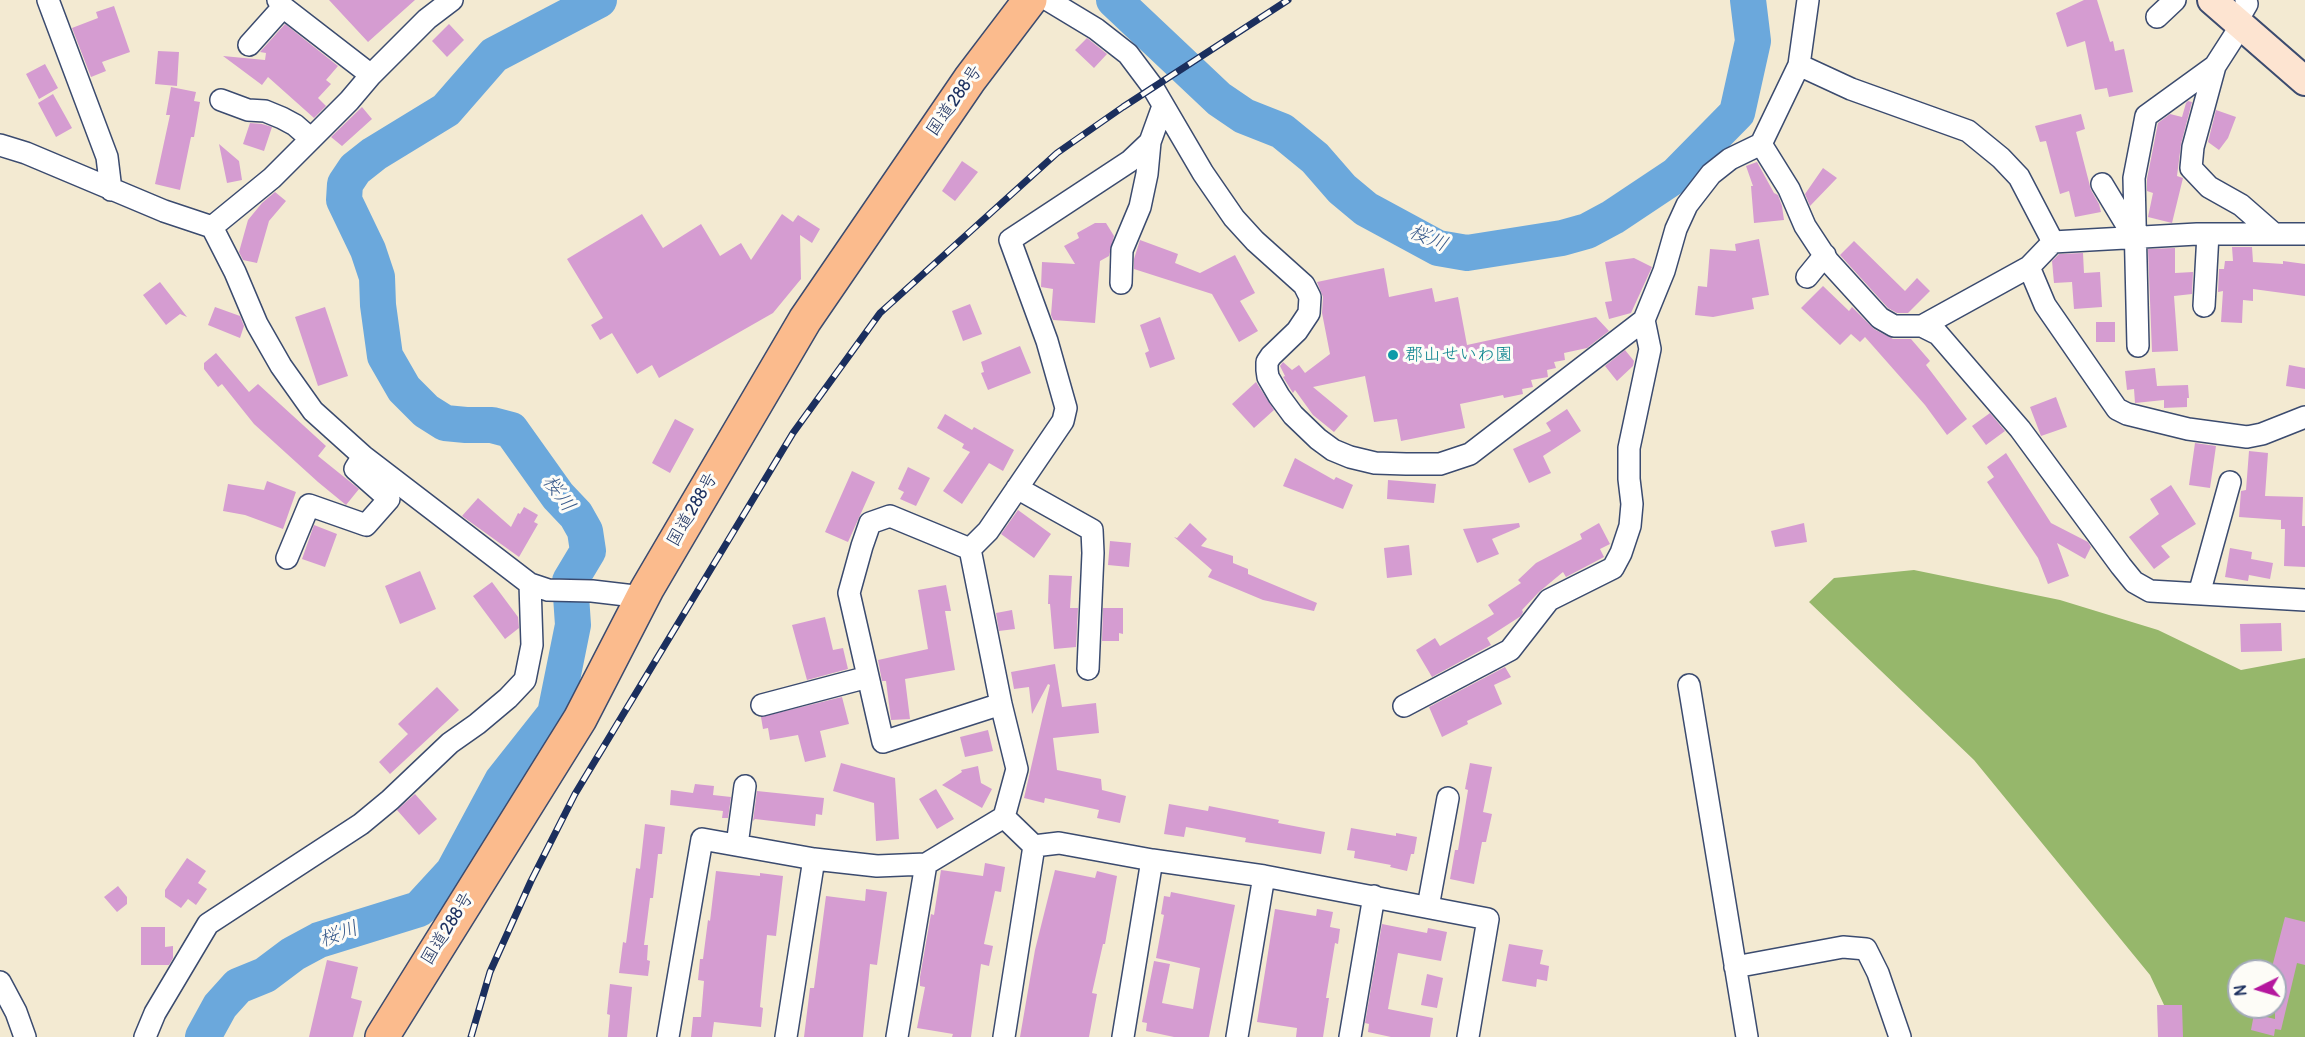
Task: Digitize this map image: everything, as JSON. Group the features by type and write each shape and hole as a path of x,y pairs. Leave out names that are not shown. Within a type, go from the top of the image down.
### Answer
{"highway":[{"name":"国道288号","path":"382,1037 580,719 643,597 804,320 970,79 1030,0"}],"main road":[{"path":"2212,0 2242,15 2305,81"}],"street":[{"path":"48,0 107,157 111,190"},
{"path":"1048,0 1096,29 1128,54 1152,86 1203,173 1234,218 1255,241 1301,280 1308,291 1310,305 1306,320 1271,356 1268,362 1268,377 1279,396 1293,414 1318,439 1333,450 1375,463 1406,464 1440,464 1470,454 1644,320 1664,271 1676,229 1687,205 1711,174 1730,159 1761,144 1798,65 1808,0"},
{"path":"2157,17 2175,0"},
{"path":"212,227 272,178 349,101 370,75 445,2"},
{"path":"249,45 281,3 370,75"},
{"path":"2242,15 2215,66 2193,147 2191,168 2209,187 2241,205 2272,233"},
{"path":"1798,65 1851,89 1968,131 2001,158 2019,177 2053,242"},
{"path":"2138,346 2134,178 2146,116 2215,66"},
{"path":"221,100 248,110 265,111 282,118 295,125 311,139"},
{"path":"1121,283 1122,250 1140,207 1147,174 1150,142 1163,106"},
{"path":"970,549 988,531 1063,421 1066,408 1047,341 1010,240 1130,161 1150,142"},
{"path":"1761,144 1789,189 1804,226 1825,255 1880,318 1894,326 1922,326 1938,334 2020,429 2134,582 2150,591 2305,600"},
{"path":"0,145 26,153 164,211 212,227 235,272 256,324 281,366 313,411 363,456 539,587 643,597"},
{"path":"2102,184 2135,237"},
{"path":"2204,306 2208,234"},
{"path":"1922,326 2029,267 2053,242 2208,234 2305,234"},
{"path":"1807,277 1825,255"},
{"path":"2029,267 2045,305 2117,409 2127,414 2188,429 2247,437 2262,434 2305,417"},
{"path":"1404,706 1510,650 1549,600 1613,568 1630,526 1632,504 1629,448 1650,349 1644,320"},
{"path":"288,558 309,505 366,525 389,499 355,469 363,456"},
{"path":"2199,594 2230,482"},
{"path":"1017,488 1092,531 1088,669"},
{"path":"970,549 890,516 870,523 849,593 883,742 1001,704"},
{"path":"668,1037 702,839 814,859 877,866 926,864 1004,817 1017,769 1001,704 970,549"},
{"path":"145,1037 155,1013 208,924 361,824 390,800 450,742 477,724 525,680 532,645 529,608 539,587"},
{"path":"762,705 868,677"},
{"path":"1689,685 1747,1037"},
{"path":"737,845 745,786"},
{"path":"1428,907 1448,798"},
{"path":"1004,817 1034,846"},
{"path":"1034,846 1059,843 1152,860 1264,876 1488,919 1468,1037"},
{"path":"1004,1037 1034,846"},
{"path":"786,1037 814,859"},
{"path":"1123,1037 1152,860"},
{"path":"897,1037 926,864"},
{"path":"1237,1037 1264,876"},
{"path":"1350,1037 1374,896"},
{"path":"1735,967 1843,947 1866,949 1878,973 1900,1037"},
{"path":"0,982 16,1012 25,1037"}],"green space":[{"path":"1914,570 2060,600 2158,630 2241,670 2305,658 2305,1037 2179,1037 2150,975 1974,760 1809,602 1834,578"}],"building":[{"path":"329,0 415,0 368,42"},
{"path":"2084,0 2097,0 2110,42 2113,41 2115,51 2124,49 2133,92 2109,97 2107,88 2095,90 2085,41 2067,47 2056,13"},
{"path":"114,6 130,52 102,62 106,71 91,77 72,28 98,18 96,12"},
{"path":"285,24 338,66 326,80 331,84 318,98 326,106 314,118 268,77 262,85 223,56 265,60 266,53 260,52"},
{"path":"449,24 464,40 447,57 432,41"},
{"path":"1087,38 1107,54 1094,68 1075,50"},
{"path":"158,51 179,52 177,86 155,84"},
{"path":"45,64 58,88 39,99 26,74"},
{"path":"171,87 196,92 194,101 200,102 194,137 191,137 180,190 155,184 170,115 166,115"},
{"path":"53,94 72,128 56,137 38,103"},
{"path":"2188,101 2192,102 2181,144 2177,176 2183,178 2172,223 2148,217 2153,193 2147,191 2147,179 2158,123 2170,114 2182,117"},
{"path":"362,107 372,119 342,146 331,137"},
{"path":"2216,110 2236,117 2228,138 2219,150 2208,142"},
{"path":"2081,114 2085,129 2076,132 2091,190 2101,212 2075,217 2069,191 2060,194 2046,141 2040,142 2035,126"},
{"path":"250,123 272,127 264,151 243,144"},
{"path":"219,144 239,161 242,180 227,183"},
{"path":"962,161 978,172 955,201 942,191"},
{"path":"1757,162 1774,193 1778,195 1784,220 1754,223 1751,186 1753,186 1746,166"},
{"path":"1823,168 1837,178 1810,206 1805,194"},
{"path":"275,192 286,201 269,221 257,263 243,260 239,252 248,220"},
{"path":"642,214 663,248 701,224 720,256 741,243 751,260 782,214 793,222 798,215 820,229 812,243 800,235 801,279 773,313 659,378 652,365 637,374 612,333 600,340 591,325 603,318 567,259"},
{"path":"1095,223 1106,223 1114,236 1109,256 1100,261 1095,323 1053,320 1051,315 1053,289 1041,287 1042,262 1075,264 1064,246 1079,238 1077,233"},
{"path":"1759,239 1769,295 1752,298 1754,309 1713,317 1695,315 1698,286 1707,287 1710,249 1736,251 1735,244"},
{"path":"1140,240 1178,254 1175,263 1200,273 1235,255 1255,293 1240,301 1258,331 1239,342 1212,294 1134,269 1134,259"},
{"path":"1854,241 1905,291 1917,278 1930,291 1908,313 1897,313 1888,308 1840,255"},
{"path":"2232,247 2252,247 2253,262 2283,264 2283,261 2305,264 2305,296 2253,289 2253,301 2243,300 2242,323 2221,322 2223,291 2218,292 2219,269 2224,269 2225,261 2233,261"},
{"path":"2175,248 2175,273 2193,272 2192,294 2174,296 2178,351 2152,352 2148,249"},
{"path":"2083,253 2084,273 2100,272 2102,307 2074,309 2072,282 2054,283 2052,261 2059,254"},
{"path":"1634,258 1652,267 1631,313 1609,319 1605,302 1612,301 1605,262"},
{"name":"郡山せいわ園","path":"1384,268 1389,297 1432,288 1435,302 1458,297 1467,345 1596,317 1609,331 1587,348 1564,353 1565,360 1554,362 1556,368 1547,370 1548,377 1531,380 1533,387 1522,389 1523,394 1504,398 1503,395 1460,404 1465,428 1401,441 1397,419 1374,422 1365,376 1313,387 1348,416 1334,432 1313,415 1295,390 1293,393 1283,377 1285,376 1280,366 1283,362 1292,370 1299,365 1305,373 1330,354 1322,313 1323,297 1317,282"},
{"path":"160,282 187,317 180,314 166,325 143,295"},
{"path":"1823,286 1849,311 1852,307 1874,329 1893,339 1911,339 1930,361 1926,365 1967,419 1947,435 1925,405 1865,337 1860,342 1851,334 1840,345 1801,308"},
{"path":"970,304 982,334 963,341 952,311"},
{"path":"215,307 240,316 244,326 240,338 208,325"},
{"path":"325,307 348,376 318,386 295,317"},
{"path":"1160,317 1175,359 1150,368 1145,353 1149,351 1140,325"},
{"path":"2096,322 2115,322 2115,342 2096,342"},
{"path":"1020,346 1031,373 988,390 981,373 984,372 981,362"},
{"path":"1625,350 1634,361 1633,366 1617,381 1605,366"},
{"path":"216,353 249,392 258,384 326,446 318,456 359,489 346,505 254,424 222,384 218,387 204,369 204,363"},
{"path":"2289,365 2305,368 2305,389 2286,386"},
{"path":"2155,368 2157,386 2188,385 2187,407 2164,408 2164,400 2135,403 2134,389 2127,390 2125,371"},
{"path":"1256,382 1274,410 1254,428 1232,404"},
{"path":"2056,397 2067,427 2041,436 2030,407"},
{"path":"1567,409 1581,431 1543,456 1551,473 1529,483 1513,449 1551,431 1546,423"},
{"path":"1990,413 2005,431 1986,445 1972,426"},
{"path":"945,414 972,430 974,427 1014,450 1003,471 989,463 962,504 943,491 970,452 962,448 964,444 937,428"},
{"path":"675,419 694,429 670,473 652,463"},
{"path":"2195,443 2216,446 2210,488 2189,485"},
{"path":"2249,451 2268,453 2265,496 2303,497 2302,526 2305,526 2305,567 2284,566 2285,529 2281,529 2281,520 2239,517 2241,491 2246,490"},
{"path":"2006,453 2051,523 2088,542 2091,547 2085,559 2057,543 2069,576 2048,584 2038,558 1987,482 1994,477 1987,467"},
{"path":"1295,458 1334,480 1336,477 1353,485 1343,509 1283,486"},
{"path":"908,467 930,478 916,506 900,499 904,492 898,489"},
{"path":"852,471 875,482 848,542 825,532"},
{"path":"1388,480 1436,484 1434,503 1387,499"},
{"path":"267,481 296,492 283,529 245,515 223,511 228,484 264,490"},
{"path":"2171,485 2196,524 2161,546 2170,557 2154,569 2129,537 2159,514 2150,499"},
{"path":"478,498 511,527 524,507 538,515 534,522 538,524 519,557 462,516"},
{"path":"1018,510 1051,534 1034,558 1001,534"},
{"path":"1190,523 1207,539 1201,546 1233,556 1233,563 1248,569 1248,574 1317,603 1314,611 1263,600 1208,577 1212,570 1174,537 1177,538"},
{"path":"1519,523 1520,527 1492,539 1499,554 1477,563 1463,529"},
{"path":"1599,523 1610,544 1600,549 1604,557 1566,577 1563,572 1539,592 1522,610 1521,616 1487,638 1491,645 1432,677 1416,650 1435,638 1440,646 1494,614 1488,605 1521,583 1518,580 1536,563 1582,539 1580,534"},
{"path":"1804,523 1807,542 1775,547 1771,531"},
{"path":"314,525 337,534 325,567 302,559"},
{"path":"1110,541 1131,543 1129,567 1108,565"},
{"path":"1409,545 1412,575 1387,578 1384,548"},
{"path":"2230,548 2252,552 2251,559 2273,563 2270,579 2249,575 2248,581 2225,577"},
{"path":"420,571 436,609 400,624 385,586"},
{"path":"1049,575 1072,576 1070,608 1078,608 1076,647 1054,649 1050,604 1048,604"},
{"path":"492,582 518,617 519,628 505,639 473,596"},
{"path":"946,585 951,611 945,611 955,670 905,679 910,719 891,720 886,681 882,681 878,660 928,649 918,590"},
{"path":"1103,608 1123,608 1123,634 1119,633 1119,641 1102,641"},
{"path":"1012,610 1015,629 999,631 996,613"},
{"path":"825,617 833,650 843,648 848,669 807,680 792,625"},
{"path":"2281,623 2282,651 2241,652 2240,624"},
{"path":"1055,664 1062,707 1096,703 1099,733 1053,738 1057,770 1101,779 1102,790 1126,796 1120,823 1097,818 1099,810 1045,798 1044,803 1024,798 1050,685 1048,684 1032,714 1029,687 1014,689 1011,672"},
{"path":"1505,667 1511,677 1494,685 1502,704 1467,721 1468,724 1442,737 1429,707"},
{"path":"437,687 459,710 390,774 379,762 408,734 398,724"},
{"path":"842,697 849,724 820,731 826,757 805,762 798,735 770,740 768,728 763,729 761,717"},
{"path":"988,730 993,751 965,757 960,737"},
{"path":"841,763 895,778 899,839 876,841 874,803 833,791"},
{"path":"1470,763 1492,767 1483,812 1492,814 1486,842 1482,842 1474,884 1450,879 1455,850 1458,850"},
{"path":"978,766 981,783 992,789 982,808 942,785 962,772 961,770"},
{"path":"695,784 714,786 713,795 731,797 728,818 722,818 723,811 670,805 671,790 693,793"},
{"path":"936,789 954,819 937,829 919,799"},
{"path":"757,791 824,798 822,815 816,814 815,826 755,819 753,821"},
{"path":"415,794 437,819 419,835 397,810"},
{"path":"1169,804 1208,811 1209,806 1325,832 1321,854 1245,842 1246,838 1186,827 1184,837 1164,834"},
{"path":"645,824 665,827 662,854 658,854 653,898 650,898 644,945 648,945 647,960 650,961 648,976 619,973 623,942 626,943 636,868 640,869"},
{"path":"1351,828 1396,836 1396,833 1417,837 1414,854 1411,854 1407,871 1390,867 1391,865 1354,858 1355,851 1347,850"},
{"path":"187,858 206,871 198,883 207,889 196,905 188,899 181,908 165,897 165,890"},
{"path":"985,863 1005,867 1001,892 995,891 984,944 993,946 989,966 981,964 971,1037 952,1037 953,1034 917,1028 925,987 920,986 920,977 941,870 983,876"},
{"path":"1055,870 1095,878 1097,871 1117,876 1105,944 1103,944 1092,993 1097,994 1089,1037 1020,1037 1035,950"},
{"path":"716,871 783,876 776,936 767,935 760,1007 763,1008 761,1027 714,1022 712,1037 691,1037 693,1017 701,1017 704,981 698,980 700,959 703,959 708,920 710,921"},
{"path":"118,886 127,897 127,904 117,912 104,897"},
{"path":"866,889 887,892 877,965 870,964 863,1037 804,1037 810,988 814,988 826,896 865,901"},
{"path":"1171,892 1235,905 1209,1037 1174,1037 1146,1031 1147,1023 1142,1022 1154,961 1170,964 1162,1003 1193,1009 1200,968 1156,958 1164,915 1161,914 1164,896 1170,897"},
{"path":"1275,909 1316,916 1317,909 1333,912 1330,927 1340,929 1338,944 1335,943 1326,998 1329,998 1323,1037 1296,1037 1297,1028 1257,1022"},
{"path":"2285,917 2305,922 2305,965 2297,963 2287,1005 2287,959 2274,959"},
{"path":"1382,924 1427,933 1428,928 1447,932 1441,961 1398,953 1388,1009 1433,1018 1430,1037 1391,1037 1368,1032 1369,1024 1365,1023"},
{"path":"141,927 165,927 165,947 173,946 173,958 169,965 141,965"},
{"path":"1509,944 1543,950 1540,964 1549,966 1547,981 1537,979 1536,987 1502,981"},
{"path":"327,960 358,967 351,998 362,1001 353,1037 309,1037"},
{"path":"1427,974 1443,978 1437,1008 1421,1005"},
{"path":"610,984 632,987 627,1037 608,1037 610,1015 607,1014"},
{"path":"2157,1005 2182,1005 2183,1037 2158,1037"},
{"path":"2253,1019 2284,1019 2281,1030 2275,1029 2274,1036 2251,1030"}],"waterway":[{"name":"桜川","path":"203,1037 220,1006 238,986 265,975 293,954 319,940 419,909 453,872 502,781 555,714 573,625 570,581 588,551 585,531 576,515 558,496 511,430 492,425 445,423 426,411 404,389 385,356 378,305 377,277 368,250 344,200 345,184 355,169 374,154 446,110 494,55 599,0"},
{"name":"桜川","path":"1114,0 1219,99 1244,116 1282,131 1315,158 1342,189 1366,209 1438,248 1467,253 1562,238 1587,231 1613,217 1676,175 1737,113 1753,41 1748,0"}],"railway":[{"path":"471,1037 490,972 531,881 575,794 793,433 880,313 1057,153 1123,107 1288,0"}],"place":[{"name":"郡山せいわ園","path":"1393,355"}]}
